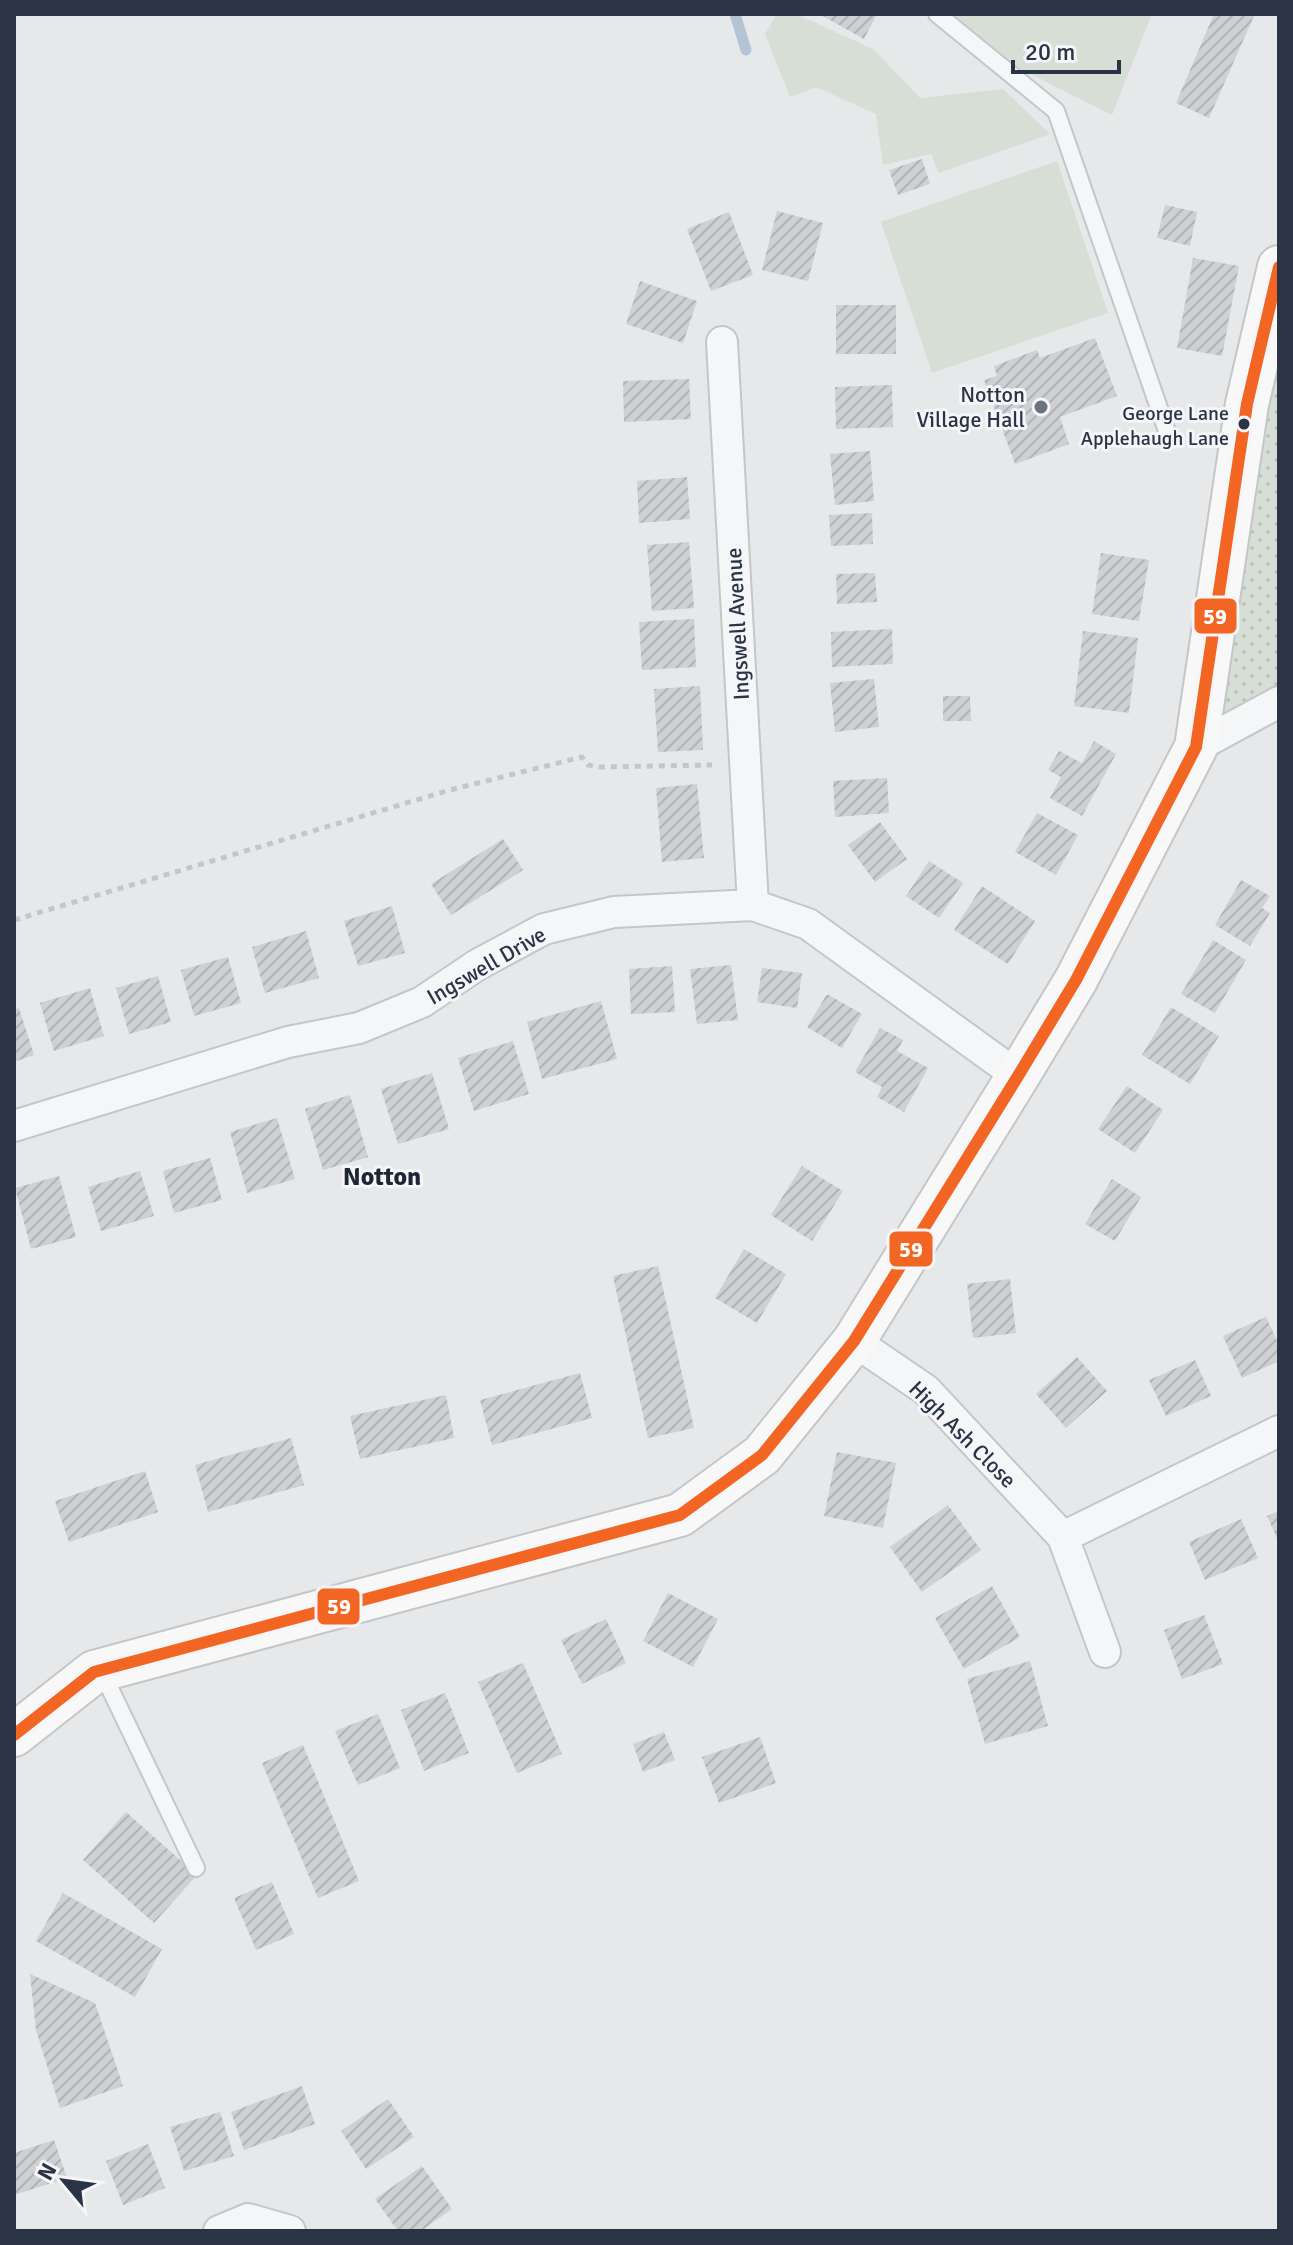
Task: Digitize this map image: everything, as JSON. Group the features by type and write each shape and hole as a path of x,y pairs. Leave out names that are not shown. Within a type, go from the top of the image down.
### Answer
{"street":[{"path":"14,1735 94,1672 680,1515 762,1455 854,1341 1018,1076 1076,980 1196,747 1247,404 1279,267"},
{"name":"Ingswell Avenue","path":"722,342 753,905"},
{"path":"1196,747 1279,702"},
{"name":"Ingswell Drive","path":"14,1126 288,1042 359,1028 422,1002 477,965 544,929 614,912 753,905 808,924 1018,1076"},
{"name":"High Ash Close","path":"854,1341 926,1390 1063,1537 1105,1652"},
{"path":"1063,1537 1279,1431"},
{"path":"219,2231 248,2219 290,2231"}],"lane":[{"path":"937,14 1056,111 1121,308 1168,434"},
{"path":"101,1671 196,1868"}],"path":[{"path":"14,920 450,790 582,757 588,765 599,767 745,765"}],"shaded area":[{"path":"777,14 796,14 873,49 920,98 1003,89 1050,134 939,173 931,154 883,165 876,114 816,87 790,97 765,34"},
{"path":"953,14 1152,14 1112,115 1021,69"},
{"path":"1057,161 1108,313 932,373 881,222"},
{"path":"1279,267 1279,702 1196,747"}],"building":[{"path":"819,14 877,14 864,39"},
{"path":"1214,14 1254,16 1209,118 1176,103"},
{"path":"922,159 930,184 898,195 889,170"},
{"path":"1165,205 1197,212 1190,246 1157,238"},
{"path":"777,211 823,223 808,281 762,270"},
{"path":"729,212 753,275 711,291 687,229"},
{"path":"1193,258 1239,266 1222,356 1177,348"},
{"path":"640,281 697,301 683,343 626,324"},
{"path":"836,305 896,305 896,354 836,354"},
{"name":"Notton Village Hall","path":"1095,338 1117,396 1060,417 1069,444 1015,464 984,380 997,376 994,366 1037,350 1040,358"},
{"path":"689,379 691,419 624,422 623,381"},
{"path":"892,385 893,427 836,429 835,387"},
{"path":"870,451 874,501 835,505 830,454"},
{"path":"687,477 690,519 639,523 637,481"},
{"path":"872,513 873,544 831,546 829,515"},
{"path":"689,542 694,608 652,611 647,545"},
{"path":"1101,553 1149,560 1139,621 1092,614"},
{"path":"875,573 877,602 837,604 836,574"},
{"path":"694,619 696,667 642,670 639,622"},
{"path":"892,629 893,664 832,667 831,632"},
{"path":"1083,631 1138,638 1129,713 1074,706"},
{"path":"874,679 879,727 835,732 830,683"},
{"path":"700,686 703,750 658,752 654,689"},
{"path":"943,696 970,696 971,721 943,721"},
{"path":"1094,741 1116,754 1082,816 1050,798 1061,777 1048,770 1059,751 1082,763"},
{"path":"887,778 889,813 835,817 833,781"},
{"path":"697,784 704,858 662,862 656,788"},
{"path":"1037,813 1078,835 1056,875 1015,852"},
{"path":"880,822 907,859 875,882 848,845"},
{"path":"503,839 523,870 451,915 431,884"},
{"path":"929,861 963,883 939,918 906,896"},
{"path":"1241,880 1270,896 1262,908 1270,913 1250,946 1215,925"},
{"path":"982,886 1035,921 1008,964 954,930"},
{"path":"392,906 405,953 358,966 344,921"},
{"path":"306,931 319,978 265,993 252,947"},
{"path":"1213,940 1246,960 1215,1013 1181,994"},
{"path":"228,957 241,1003 194,1016 181,970"},
{"path":"731,965 738,1020 697,1024 690,969"},
{"path":"672,966 675,1012 631,1014 629,969"},
{"path":"762,968 802,973 797,1008 757,1002"},
{"path":"158,976 171,1022 129,1034 116,988"},
{"path":"90,988 104,1036 54,1051 40,1003"},
{"path":"827,994 862,1014 842,1048 807,1027"},
{"path":"601,1001 617,1059 542,1079 527,1022"},
{"path":"1171,1007 1219,1036 1190,1084 1142,1055"},
{"path":"19,1008 34,1055 14,1062 14,1010"},
{"path":"880,1028 903,1040 897,1051 928,1068 904,1112 877,1097 882,1087 855,1072"},
{"path":"513,1041 529,1094 474,1111 458,1058"},
{"path":"432,1073 449,1129 398,1144 381,1089"},
{"path":"1127,1086 1163,1110 1135,1153 1098,1129"},
{"path":"350,1095 368,1157 323,1170 305,1109"},
{"path":"277,1118 295,1179 247,1193 230,1132"},
{"path":"210,1158 222,1200 174,1213 163,1171"},
{"path":"802,1166 843,1191 812,1241 771,1215"},
{"path":"140,1171 154,1216 101,1231 88,1187"},
{"path":"59,1176 76,1237 31,1249 15,1188"},
{"path":"1112,1179 1141,1197 1115,1241 1085,1224"},
{"path":"744,1249 786,1274 757,1323 715,1298"},
{"path":"658,1266 694,1428 648,1438 613,1276"},
{"path":"1010,1279 1016,1333 973,1338 967,1284"},
{"path":"1266,1317 1279,1345 1279,1361 1242,1378 1223,1336"},
{"path":"1077,1357 1107,1391 1066,1428 1036,1394"},
{"path":"1195,1360 1211,1396 1166,1416 1149,1380"},
{"path":"580,1373 592,1418 492,1445 480,1400"},
{"path":"446,1395 454,1438 360,1459 350,1416"},
{"path":"291,1438 304,1485 208,1512 195,1465"},
{"path":"837,1452 896,1463 883,1528 824,1516"},
{"path":"145,1471 158,1512 69,1542 55,1501"},
{"path":"948,1505 981,1550 922,1592 890,1547"},
{"path":"1279,1511 1279,1543 1267,1516"},
{"path":"1241,1519 1258,1558 1205,1580 1189,1542"},
{"path":"992,1586 1020,1637 964,1669 935,1618"},
{"path":"668,1593 718,1619 693,1667 643,1641"},
{"path":"1204,1615 1223,1664 1182,1679 1164,1630"},
{"path":"606,1619 626,1663 582,1684 561,1640"},
{"path":"1030,1661 1048,1726 985,1744 967,1679"},
{"path":"523,1663 562,1754 517,1773 478,1682"},
{"path":"445,1693 469,1753 424,1771 401,1710"},
{"path":"378,1714 400,1768 358,1785 335,1731"},
{"path":"664,1732 675,1760 643,1772 633,1744"},
{"path":"760,1737 776,1783 719,1803 702,1757"},
{"path":"303,1745 359,1881 318,1898 262,1763"},
{"path":"126,1812 197,1875 154,1923 83,1860"},
{"path":"272,1882 294,1934 256,1950 234,1898"},
{"path":"63,1893 162,1949 135,1997 36,1941"},
{"path":"30,1974 95,2003 123,2086 60,2108 36,2030"},
{"path":"302,2086 315,2124 244,2150 231,2112"},
{"path":"388,2099 414,2137 366,2169 341,2131"},
{"path":"220,2112 234,2156 184,2171 170,2127"},
{"path":"54,2140 67,2178 14,2195 14,2153"},
{"path":"148,2144 165,2188 123,2205 106,2161"},
{"path":"422,2166 452,2209 421,2231 398,2231 375,2199"}],"waterway":[{"path":"735,14 746,50"}],"transit line":[{"name":"59","path":"14,1735 94,1672 680,1515 762,1455 854,1341 1018,1076 1076,980 1196,747 1247,404 1279,267"}],"place":[{"name":"Notton Village Hall","path":"1041,407"},
{"name":"George Lane Applehaugh Lane","path":"1244,424"}],"district":[{"name":"Notton","path":"382,1176"}]}
